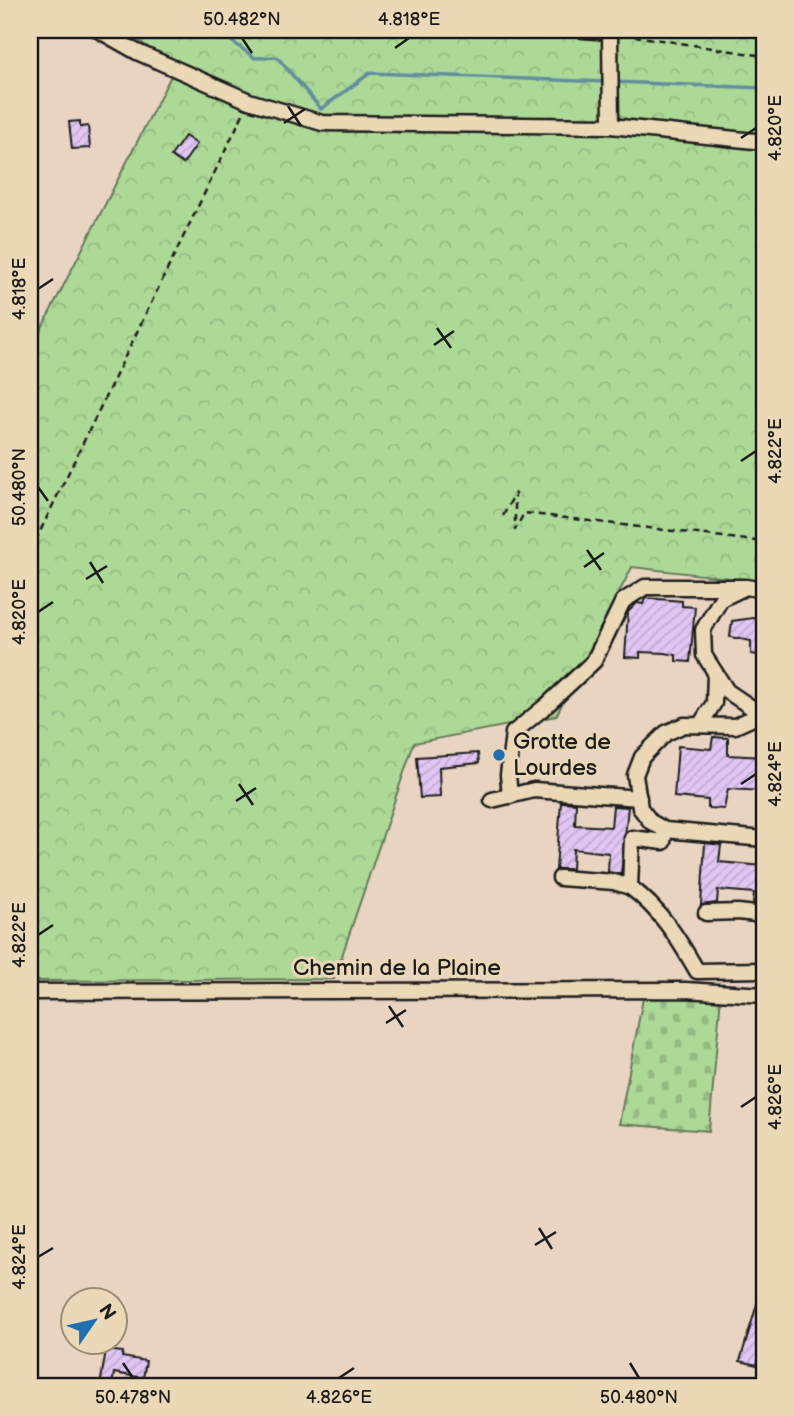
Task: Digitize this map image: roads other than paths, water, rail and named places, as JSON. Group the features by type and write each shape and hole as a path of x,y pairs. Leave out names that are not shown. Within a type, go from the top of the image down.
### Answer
{"street":[{"path":"98,30 137,52 249,101 322,123 611,126 764,142"},
{"path":"583,30 610,32 611,126"},
{"path":"510,796 508,775 513,733 593,661 624,601 645,587 746,587 764,590"},
{"path":"746,587 721,599 703,630 704,654 727,691 762,714"},
{"path":"700,725 714,703 716,673"},
{"path":"762,714 735,726 684,725 666,733 642,757 635,775 640,808 651,822 665,830 764,839"},
{"path":"492,800 534,790 639,799"},
{"path":"630,887 632,838 663,842 665,830"},
{"path":"560,878 614,882 630,887 652,903 673,929 697,971 764,970"},
{"path":"706,913 738,912 764,915"},
{"name":"Chemin de la Plaine","path":"30,992 685,990 764,995"}],"waterway":[{"path":"216,30 255,58 277,57 321,109 370,73 607,82"},
{"path":"615,82 764,88"}],"place":[{"name":"Grotte de Lourdes","path":"499,755"}]}
